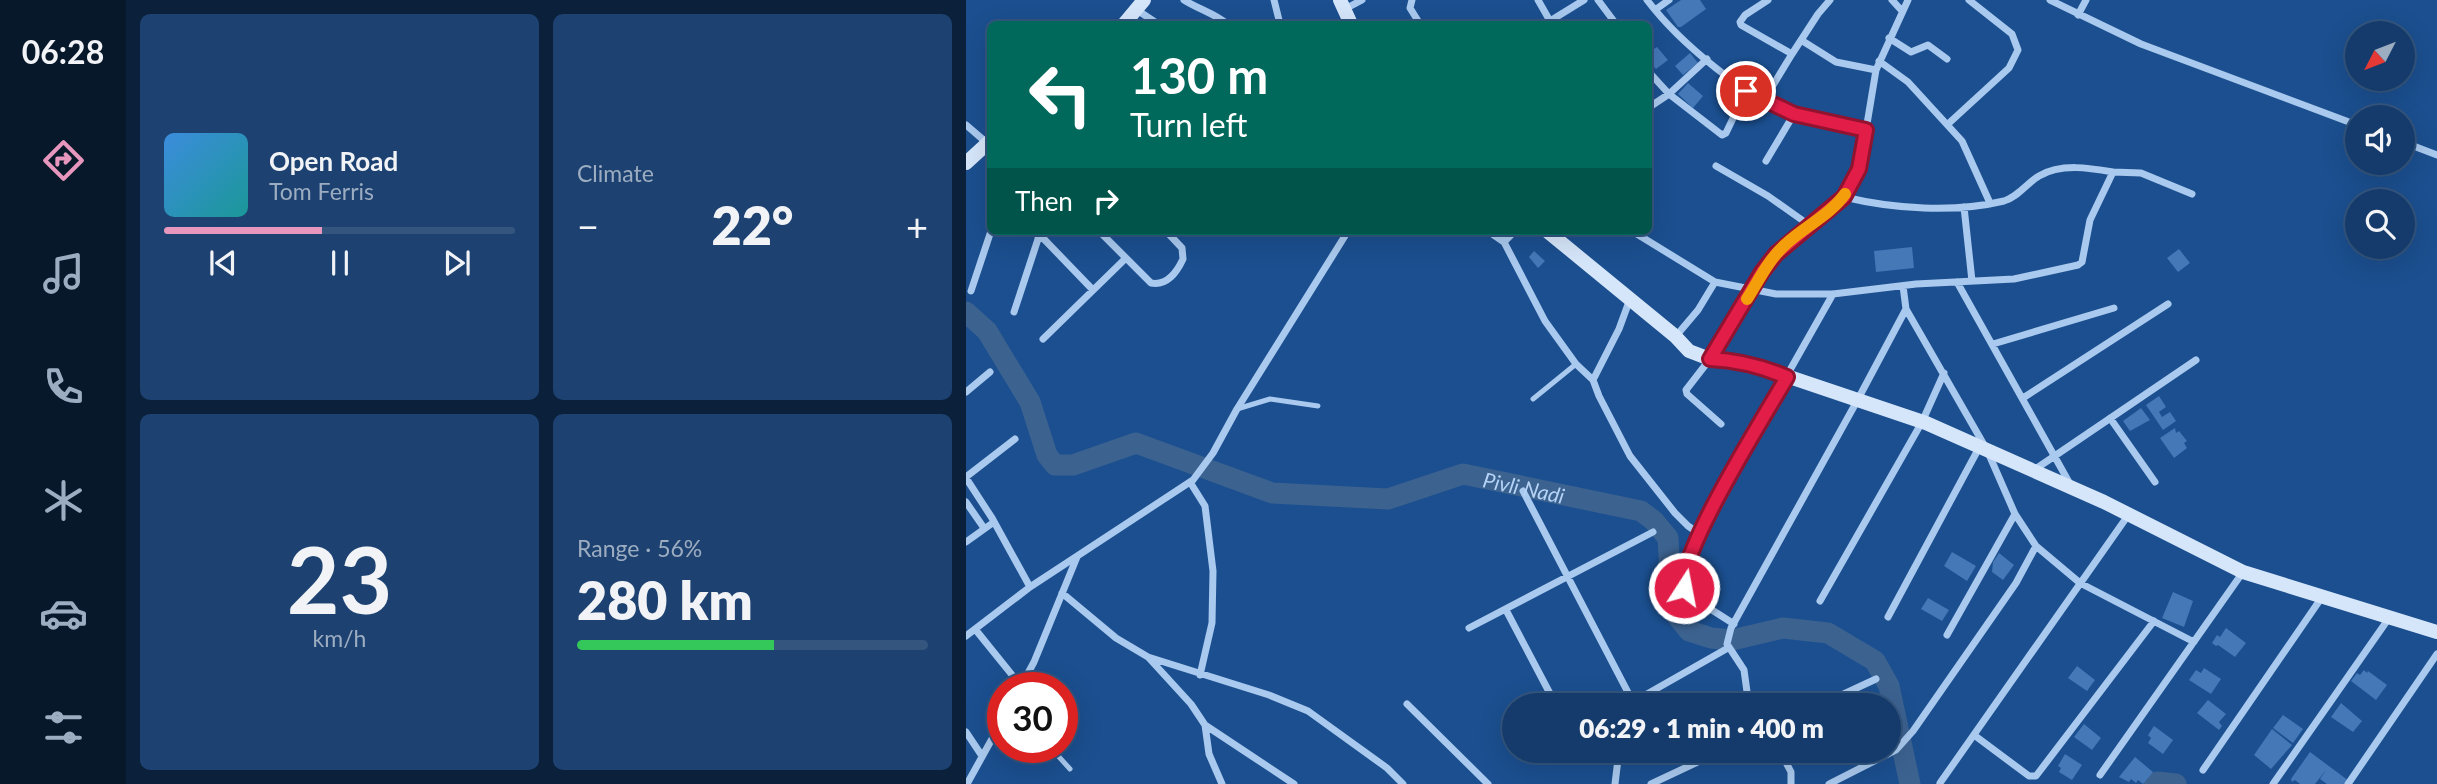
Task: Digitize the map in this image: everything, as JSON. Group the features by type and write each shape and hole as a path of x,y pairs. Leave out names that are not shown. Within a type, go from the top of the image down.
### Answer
{"street":[{"path":"1184,0 1224,21"},
{"path":"1274,0 1279,21"},
{"path":"1350,21 1342,4 1362,0"},
{"path":"1412,0 1410,8 1418,21"},
{"path":"1538,0 1547,21"},
{"path":"1551,21 1584,0"},
{"path":"1598,0 1614,21"},
{"path":"1647,0 1661,19 1746,91 1794,114 1866,130"},
{"path":"1655,10 1669,0"},
{"path":"1768,0 1741,19 1741,25 1792,54"},
{"path":"1892,0 1902,11"},
{"path":"1721,424 1686,392 1776,254 1844,197 1859,169 1879,61 1908,0"},
{"path":"1948,124 2009,68 2018,50 2012,34 1969,0"},
{"path":"2050,0 2141,44 2345,120"},
{"path":"2078,15 2086,0"},
{"path":"1764,100 1825,2"},
{"path":"1127,21 1141,5 1155,21"},
{"path":"1889,38 1911,52 1928,45 1947,59"},
{"path":"1801,40 1836,62 1876,71"},
{"path":"1652,105 1669,94 1707,59"},
{"path":"1879,61 1908,82 1948,124 1972,158 1990,203"},
{"path":"1652,75 1669,94 1722,135 1726,133 1746,91"},
{"path":"1766,161 1794,114"},
{"path":"966,125 987,141"},
{"path":"966,163 987,144"},
{"path":"2415,147 2437,155"},
{"path":"1716,166 1758,190 1809,225"},
{"path":"1844,197 1917,207 1964,208 2007,200 2040,175 2080,167 2141,173 2192,194"},
{"path":"1639,235 1715,282 1776,294 1833,294 1903,286 2014,279 2082,262 2090,220 2113,172"},
{"path":"1964,208 1972,281"},
{"path":"971,291 990,235"},
{"path":"1014,312 1039,235"},
{"path":"1042,235 1093,290"},
{"path":"1103,235 1151,283 1157,284 1166,281 1183,258 1182,248 1171,235"},
{"path":"966,636 1030,587 1191,481 1213,453 1237,409 1346,235"},
{"path":"1494,235 1504,242 1545,321 1576,364 1593,380 1630,456 1675,513 1700,534"},
{"path":"1504,242 1511,235"},
{"path":"1552,235 1675,336 1689,351 1710,359 1728,360 1772,371 1922,422 2129,514 2243,572 2437,632"},
{"path":"1043,339 1125,259"},
{"path":"1675,336 1698,310 1715,282"},
{"path":"1957,282 2073,488"},
{"path":"1903,286 1906,309 1944,373 2015,514 2036,547 2081,583 2194,642"},
{"path":"1732,626 1692,598 1684,588 1684,570 1709,513 1833,294"},
{"path":"1593,380 1615,337 1630,299"},
{"path":"2023,398 2168,304"},
{"path":"1993,344 2114,308"},
{"path":"1747,693 1744,670 1728,644 1732,626 1906,309"},
{"path":"2033,471 2196,360"},
{"path":"966,392 990,372"},
{"path":"1820,601 1922,422 1944,373"},
{"path":"2110,418 2155,482"},
{"path":"1015,439 966,478 1030,587"},
{"path":"1888,617 1983,448"},
{"path":"1191,481 1205,506 1213,571 1212,622 1200,675"},
{"path":"1523,491 1626,693"},
{"path":"966,502 984,528"},
{"path":"1947,635 2015,514"},
{"path":"1940,783 2129,514"},
{"path":"966,542 994,522"},
{"path":"1469,628 1653,532"},
{"path":"1829,784 1896,750 1913,731 2016,583 2036,547"},
{"path":"1028,672 1077,555"},
{"path":"2100,775 2243,572"},
{"path":"1062,593 1116,638 1148,657 1269,695 1308,711 1387,768 1403,784"},
{"path":"2203,770 2322,597"},
{"path":"1506,610 1550,693"},
{"path":"2273,784 2389,618"},
{"path":"1974,734 2029,776 2036,776 2154,621"},
{"path":"975,629 1008,672"},
{"path":"1649,693 1728,644"},
{"path":"2348,784 2437,654"},
{"path":"1148,657 1191,704 1205,725 1294,784"},
{"path":"1845,693 1876,679"},
{"path":"1407,704 1488,784"},
{"path":"1205,725 1209,754 1222,784"},
{"path":"966,732 982,756"},
{"path":"967,784 987,747"},
{"path":"1615,784 1618,763"},
{"path":"1651,784 1696,763"},
{"path":"1786,763 1791,772 1791,784"}],"lane":[{"path":"1533,399 1576,364"},
{"path":"1237,409 1270,399 1318,406"},
{"path":"1065,763 1070,769"}],"building":[{"path":"1681,0 1700,0 1706,9 1678,27 1666,10"},
{"path":"1657,47 1668,60 1656,69 1652,64 1652,50"},
{"path":"1690,53 1698,63 1683,75 1675,66"},
{"path":"1688,83 1703,96 1693,108 1678,94"},
{"path":"1912,247 1914,268 1876,272 1874,251"},
{"path":"2179,249 2190,263 2178,272 2167,258"},
{"path":"1534,251 1545,261 1538,268 1529,257"},
{"path":"2159,396 2166,407 2159,412 2162,417 2170,412 2176,421 2163,430 2146,405"},
{"path":"2141,408 2150,420 2130,431 2123,421"},
{"path":"2175,428 2176,433 2179,431 2187,441 2184,443 2187,448 2174,458 2160,438"},
{"path":"1952,552 1976,566 1967,581 1944,566"},
{"path":"1999,553 2014,565 2003,580 1992,572 1993,562"},
{"path":"2173,592 2193,601 2184,627 2162,618"},
{"path":"1928,598 1949,610 1942,621 1921,609"},
{"path":"2226,628 2246,643 2235,657 2212,643"},
{"path":"2077,666 2095,680 2087,691 2068,678"},
{"path":"2204,668 2221,679 2211,694 2189,680 2196,670 2201,673"},
{"path":"2364,670 2387,685 2376,700 2351,681 2357,673 2360,675"},
{"path":"2208,700 2226,714 2219,722 2222,726 2219,730 2197,713"},
{"path":"2341,703 2362,721 2353,732 2331,717"},
{"path":"2283,715 2303,729 2293,743 2273,728"},
{"path":"2084,724 2101,738 2092,750 2074,737"},
{"path":"2154,726 2173,740 2163,754 2148,743 2151,738 2148,735"},
{"path":"2272,729 2292,745 2271,769 2254,755"},
{"path":"2310,752 2349,781 2346,784 2327,784 2320,779 2326,770 2315,784 2300,784 2295,780 2292,782 2291,779"},
{"path":"2065,754 2082,765 2072,780 2059,772 2061,768 2058,766"},
{"path":"2135,757 2153,772 2143,784 2138,780 2136,783 2131,779 2129,782 2119,777"}],"waterway":[{"name":"Pivli Nadi","path":"966,312 987,331 1030,402 1047,455 1055,465 1073,465 1136,443 1272,493 1388,499 1463,474 1641,511 1654,521 1668,538 1672,610 1689,631 1711,638 1732,640 1783,628 1828,633 1875,661 1889,686 1910,784"},
{"name":"Pivli Nadi","path":"2154,784 2176,784"}],"slow traffic":[{"path":"1747,299 1776,254 1845,194"}],"route":[{"path":"1684,588 1684,570 1709,513 1787,377 1728,360 1710,359 1762,272 1776,254 1844,197 1859,169 1866,130 1794,114 1746,91"}]}
